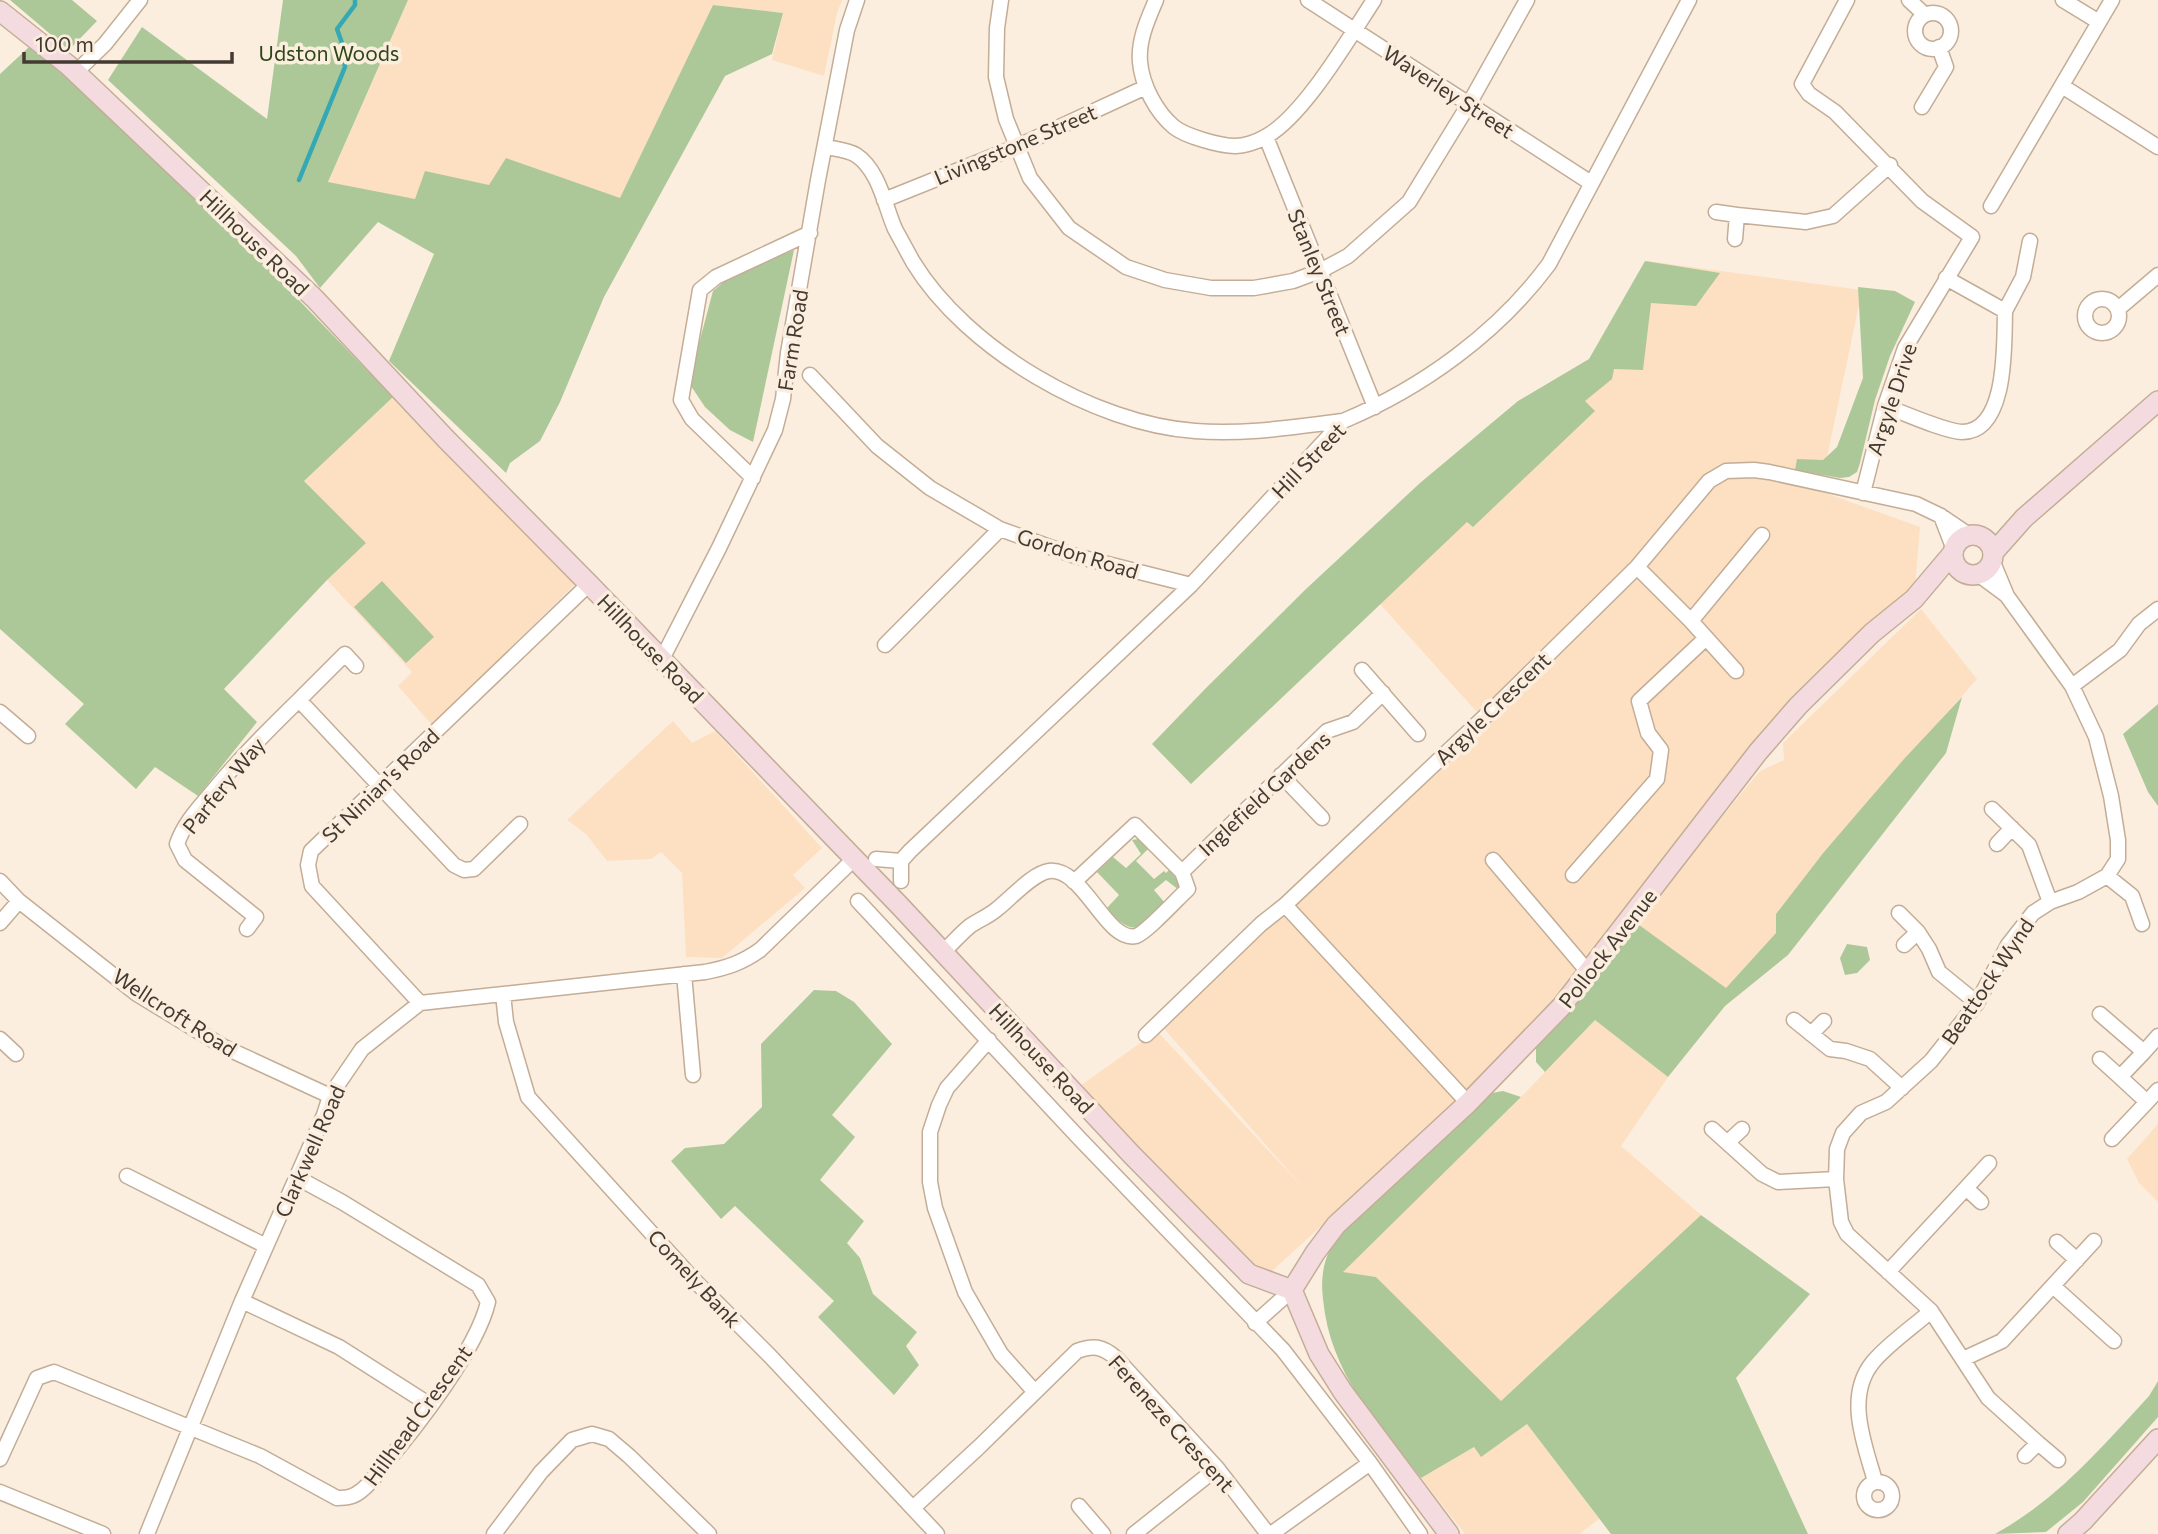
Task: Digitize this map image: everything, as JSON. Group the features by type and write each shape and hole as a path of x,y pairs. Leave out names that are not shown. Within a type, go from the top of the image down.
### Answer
{"street":[{"path":"76,72 105,44 140,0"},
{"name":"Farm Road","path":"662,659 775,430 783,399 788,352 847,30 857,0"},
{"path":"1001,0 997,28 996,77 1016,147 1030,178 1069,228 1126,267 1211,288 1254,288 1293,281 1320,271 1348,256 1409,202 1469,104 1527,0"},
{"path":"1156,0 1143,31 1140,61 1146,86 1160,110 1175,128 1205,141 1235,146 1266,137 1293,117 1374,0"},
{"name":"Waverley Street","path":"1308,0 1591,183"},
{"name":"Hill Street","path":"901,861 1191,585 1343,421 1375,407 1437,369 1482,335 1531,289 1549,264 1689,0"},
{"path":"1716,212 1806,222 1833,216 1890,165 1835,112 1809,94 1802,84 1847,0"},
{"path":"1909,0 1925,15"},
{"path":"2063,0 2099,22"},
{"path":"1991,206 2112,0"},
{"name":"Hillhouse Road","path":"0,11 76,72 289,273 446,439 590,584 854,859 1131,1154 1249,1274 1292,1290"},
{"path":"1937,13 1947,20 1950,26 1949,38 1939,47 1925,47 1917,39 1915,28 1925,15 1937,13"},
{"path":"1922,107 1946,67 1939,47"},
{"name":"Livingstone Street","path":"884,200 1016,147 1146,86"},
{"path":"2062,86 2158,147"},
{"name":"Stanley Street","path":"1266,137 1375,407"},
{"path":"826,147 855,154 868,166 896,230 915,264 958,318 1019,366 1052,387 1126,418 1192,431 1242,433 1343,421"},
{"name":"Argyle Drive","path":"1863,493 1885,407 1905,348 1972,237 1922,201 1890,165"},
{"path":"1735,239 1737,215"},
{"path":"753,478 692,419 681,400 700,289 716,277 810,233"},
{"path":"1885,407 1960,432 1977,430 1989,419 2003,371 2005,311 2023,277 2030,241"},
{"path":"2118,309 2158,275"},
{"path":"1946,278 2005,311"},
{"name":"Gordon Road","path":"810,375 877,446 930,488 1000,528 1072,555 1191,585"},
{"name":"Pollock Avenue","path":"1914,599 1983,566 2024,518 2158,401"},
{"name":"Argyle Crescent","path":"1146,1035 1488,713 1637,567 1709,481 1726,471 1769,472 1916,504 1941,516 1962,543"},
{"name":"Pollock Avenue","path":"1292,1290 1336,1225 1468,1103 1529,1042 1589,973 1758,752 1798,706 1872,633 1914,599 1962,543 2024,518"},
{"path":"885,645 1000,528"},
{"path":"1691,621 1762,535"},
{"path":"1984,538 1990,545 1983,566 1958,570 1953,562 1962,543 1984,538"},
{"path":"1983,566 2071,686 2096,737 2111,796 2118,840 2118,859 2107,876 2132,896 2142,924"},
{"path":"1637,567 1736,671"},
{"name":"St Ninian's Road","path":"420,1003 312,886 308,865 311,851 590,584"},
{"path":"2071,686 2120,650 2139,624 2158,608"},
{"path":"1573,875 1657,779 1661,750 1648,733 1639,701 1706,638"},
{"path":"356,666 345,654 299,700 454,865 464,870 474,869 520,824"},
{"path":"1362,670 1418,734"},
{"name":"Inglefield Gardens","path":"1182,873 1327,731 1353,722 1383,692"},
{"name":"Parfery Way","path":"247,929 256,917 185,860 177,844 183,828 214,789 252,745 299,700"},
{"path":"0,712 28,736"},
{"path":"1281,775 1322,818"},
{"path":"1992,810 2029,845 2050,902"},
{"name":"Inglefield Gardens","path":"1135,825 1182,873 1188,889 1142,933 1129,936 1117,931 1074,882 1135,825"},
{"path":"1997,844 2012,828"},
{"path":"420,1003 705,972 744,962 784,928 854,859"},
{"path":"876,859 901,861 901,881"},
{"path":"1493,860 1589,973"},
{"path":"943,953 969,927 994,912 1038,875 1049,871 1060,873 1074,882"},
{"name":"Beattock Wynd","path":"2058,1460 1988,1398 1931,1311 1847,1234 1841,1222 1836,1179 1837,1149 1843,1133 1861,1113 1886,1102 1931,1061 1977,1003 1989,977 2020,927 2033,913 2050,902 2078,892 2107,876"},
{"name":"Wellcroft Road","path":"0,881 19,901 137,994 224,1047 330,1096"},
{"path":"0,923 19,901"},
{"name":"Hillhouse Road","path":"858,901 1283,1350 1370,1463 1419,1534"},
{"path":"1285,905 1468,1103"},
{"path":"1899,914 1918,932 1939,972 1977,1003"},
{"path":"1904,945 1918,932"},
{"path":"684,974 692,1076"},
{"name":"Comely Bank","path":"503,994 506,1021 528,1097 694,1280 770,1356 937,1534"},
{"name":"Clarkwell Road","path":"147,1534 242,1301 330,1096 362,1049 420,1003"},
{"path":"2100,1014 2144,1052"},
{"path":"1794,1020 1830,1049 1870,1059 1902,1088"},
{"path":"1811,1034 1824,1021"},
{"path":"2120,1077 2158,1036"},
{"path":"0,1039 16,1054"},
{"path":"989,1040 947,1088 939,1105 930,1132 930,1182 935,1208 965,1292 1001,1354 1034,1391"},
{"path":"2100,1059 2147,1102"},
{"path":"2112,1139 2158,1090"},
{"path":"1712,1129 1762,1174 1778,1182 1836,1179"},
{"path":"1728,1142 1742,1129"},
{"path":"1888,1272 1989,1163"},
{"path":"127,1176 266,1246"},
{"name":"Hillhead Crescent","path":"192,1427 260,1456 337,1497 349,1498 362,1490 397,1450 451,1375 484,1319 488,1302 478,1285 296,1177"},
{"path":"1966,1188 1981,1202"},
{"path":"1963,1359 2003,1341 2094,1241"},
{"path":"2057,1242 2077,1260"},
{"path":"2053,1286 2114,1341"},
{"path":"1255,1323 1292,1290 1319,1354 1343,1392 1449,1534"},
{"path":"242,1301 339,1347 430,1405"},
{"path":"1875,1481 1860,1422 1857,1402 1860,1382 1874,1361 1931,1311"},
{"name":"Fereneze Crescent","path":"913,1508 1077,1351 1098,1346 1116,1357 1217,1468 1270,1534"},
{"path":"0,1459 37,1378 54,1372 192,1427"},
{"path":"494,1534 541,1472 572,1440 592,1434 609,1439 709,1534"},
{"path":"2068,1534 2158,1439"},
{"path":"2025,1456 2038,1443"},
{"path":"1270,1534 1370,1463"},
{"path":"1134,1534 1217,1468"},
{"path":"0,1492 103,1534"},
{"path":"1079,1506 1102,1534"}],"shaded area":[{"path":"408,0 842,0 824,76 772,60 783,13 713,5 620,199 506,158 489,186 415,200 328,183"},
{"path":"1647,261 1862,290 1820,491 1920,527 1914,599 1829,673 1561,1007 1271,1272 1253,1264 1080,1086 1157,1031 1306,1191 1160,1024 1483,719 1380,604 1563,419"},
{"path":"393,397 575,584 432,725 398,686 412,672 327,580 366,543 304,481"},
{"path":"1921,609 1977,679 1824,852 1776,933 1726,988 1635,922 1760,771 1784,760 1783,743"},
{"path":"673,721 692,743 715,731 822,848 793,875 805,888 722,958 686,957 682,873 661,852 651,859 607,861 586,834 567,820"},
{"path":"1595,1020 1668,1077 1621,1146 1701,1215 1501,1401 1376,1277 1342,1272 1521,1097"},
{"path":"2158,1124 2158,1202 2139,1183 2127,1159"},
{"path":"1527,1424 1599,1519 1579,1534 1465,1534 1421,1478 1474,1447 1482,1456"}],"green space":[{"path":"10,0 72,0 97,21 69,50"},
{"name":"Udston Woods","path":"283,0 408,0 328,182 415,199 425,171 489,185 506,158 620,198 713,5 783,13 772,54 725,76 604,297 560,402 540,441 510,463 506,473 389,361 434,254 378,222 320,288 296,256 108,80 142,27 267,119"},
{"path":"29,47 110,113 178,176 393,397 304,481 366,543 327,580 224,689 257,722 198,796 155,767 136,789 65,724 84,704 0,629 0,74"},
{"path":"794,250 753,442 730,430 705,407 691,386 694,362 713,291 732,275"},
{"path":"1645,261 1720,273 1696,306 1651,303 1643,370 1614,369 1612,379 1585,401 1595,411 1473,527 1467,522 1191,784 1152,744 1306,589 1420,483 1518,401 1589,359"},
{"path":"1858,287 1895,291 1915,302 1890,356 1875,400 1857,472 1840,478 1795,470 1797,459 1823,460 1837,447 1863,378"},
{"path":"382,581 434,637 406,663 354,607"},
{"path":"1962,697 1946,753 1788,955 1725,1006 1668,1077 1595,1020 1545,1072 1536,1062 1536,1048 1635,922 1726,988 1776,933 1776,914 1824,852"},
{"path":"2158,704 2158,806 2148,792 2123,734"},
{"path":"1138,839 1148,849 1136,861 1154,879 1169,870 1181,884 1179,890 1166,880 1154,890 1165,903 1142,924 1131,927 1106,909 1119,895 1097,872 1113,857 1126,868 1141,854 1132,840"},
{"path":"1847,944 1867,947 1870,960 1857,973 1845,975 1840,958"},
{"path":"814,990 836,991 854,1002 892,1044 832,1115 855,1137 820,1180 864,1221 847,1243 860,1258 873,1294 917,1332 906,1346 919,1365 894,1395 818,1317 834,1301 735,1206 721,1219 671,1161 685,1148 724,1144 762,1107 761,1044"},
{"path":"1503,1091 1521,1097 1343,1272 1376,1277 1501,1401 1701,1215 1810,1294 1736,1378 1808,1534 1611,1534 1527,1424 1481,1457 1474,1447 1421,1478 1372,1416 1345,1373 1327,1326 1322,1287 1327,1257 1340,1234 1354,1219 1483,1099 1492,1093"},
{"path":"2158,1381 2158,1417 2083,1502 2046,1532 1995,1534 2059,1489 2149,1396"}],"waterway":[{"path":"299,180 345,67 337,29 355,5 355,0"}]}
